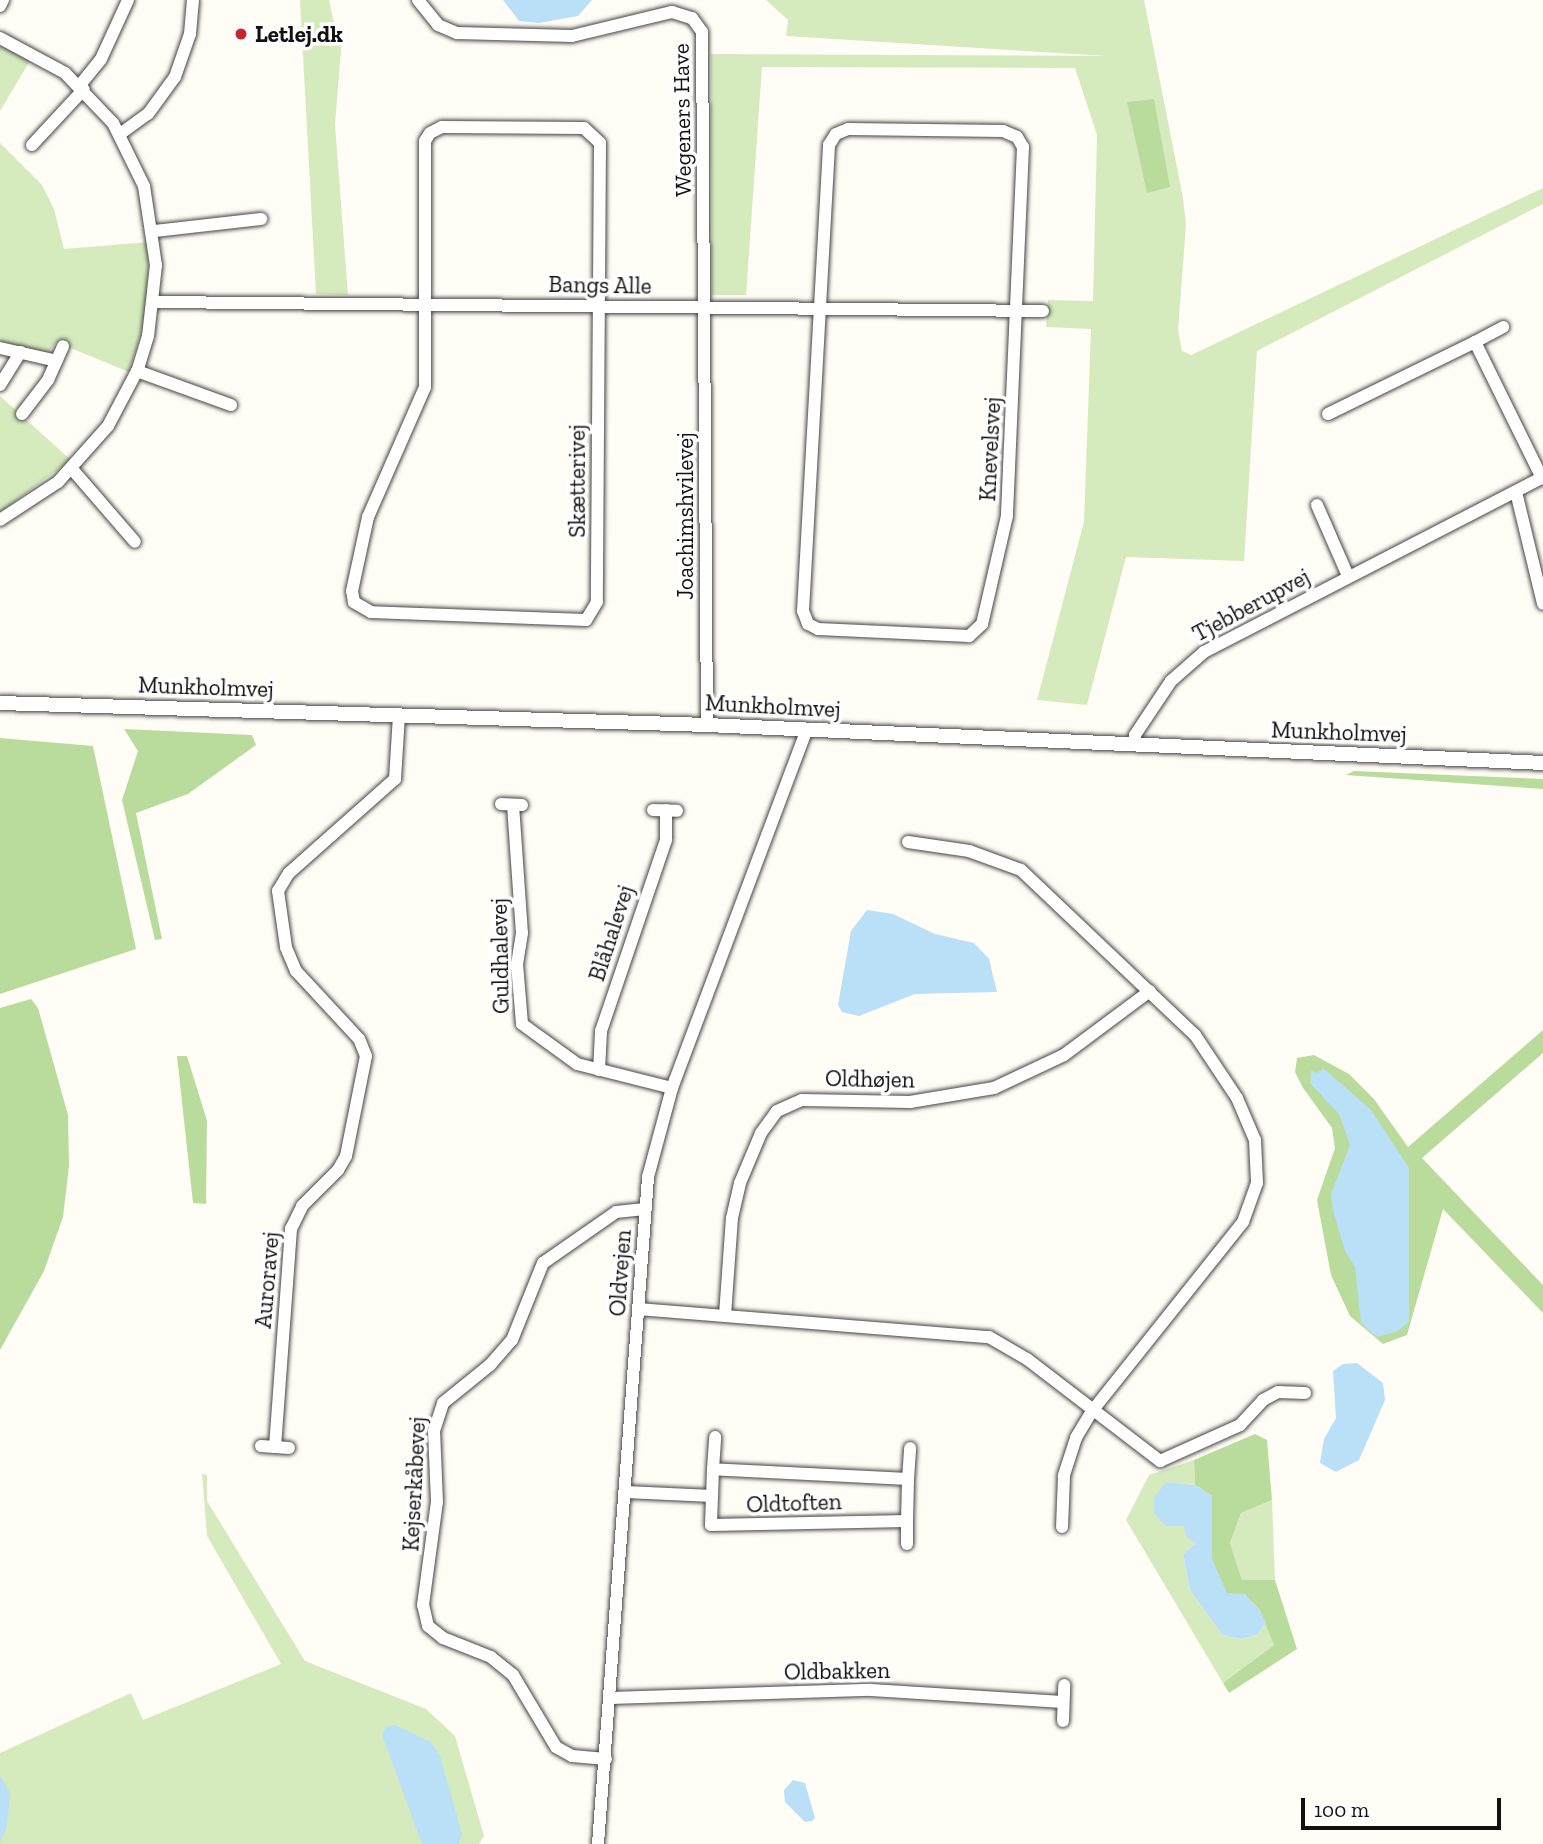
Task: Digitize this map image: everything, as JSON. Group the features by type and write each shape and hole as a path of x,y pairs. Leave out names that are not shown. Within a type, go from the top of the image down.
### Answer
{"street":[{"path":"0,6 3,0"},
{"path":"32,145 82,87 102,59 128,0"},
{"path":"120,134 148,114 175,77 190,34 193,0"},
{"name":"Wegeners Have","path":"418,0 429,18 457,33 572,36 672,12 696,22 702,32 704,59 705,307"},
{"path":"0,38 49,62 82,87 120,134 141,177 154,231 156,302 137,371 108,426 72,470 43,494 0,520"},
{"name":"Skætterivej","path":"442,127 590,129 600,145 597,603 593,616 581,620 372,612 354,602 352,591 368,517 425,387 426,304 425,141 430,133 442,127"},
{"name":"Knevelsvej","path":"848,129 1003,131 1019,139 1023,159 1007,516 982,624 969,636 818,629 806,620 822,309 829,145 837,133 848,129"},
{"path":"154,231 261,219"},
{"name":"Bangs Alle","path":"156,302 1043,311"},
{"name":"Joachimshvilevej","path":"705,307 707,725"},
{"path":"1328,414 1503,327"},
{"name":"Tjebberupvej","path":"1134,745 1135,735 1171,681 1192,661 1348,576 1543,478 1475,342"},
{"path":"22,414 63,346"},
{"path":"0,348 57,360"},
{"path":"0,385 21,352"},
{"path":"137,371 231,405"},
{"path":"72,470 135,542"},
{"path":"1516,492 1543,604"},
{"path":"1317,505 1348,576"},
{"name":"Munkholmvej","path":"0,703 707,725 1543,763"},
{"name":"Auroravej","path":"275,1447 291,1229 309,1197 343,1163 366,1056 358,1038 296,971 287,948 278,891 289,873 396,779 399,716"},
{"name":"Oldvejen","path":"598,1844 645,1209 653,1154 672,1088 806,731"},
{"name":"Guldhalevej","path":"512,805 522,933 517,964 519,1018 543,1042 577,1064 672,1088"},
{"name":"Blåhalevej","path":"599,1070 601,1031 666,840 665,810"},
{"path":"908,842 970,850 1018,868 1195,1035 1237,1098 1255,1140 1257,1181 1239,1228 1092,1410 1067,1461 1062,1527"},
{"name":"Oldhøjen","path":"725,1315 740,1183 758,1140 777,1111 802,1100 928,1101 1010,1083 1064,1055 1150,991"},
{"name":"Kejserkåbevej","path":"606,1759 572,1756 556,1747 513,1675 491,1657 443,1638 428,1626 424,1605 437,1502 434,1431 443,1403 490,1365 512,1340 543,1263 616,1212 645,1209"},
{"path":"639,1309 989,1337 1027,1359 1164,1461 1240,1425 1263,1400 1278,1392 1305,1393"},
{"path":"713,1469 715,1437"},
{"path":"261,1446 289,1448"},
{"path":"906,1544 910,1448"},
{"name":"Oldtoften","path":"907,1521 711,1525 713,1469 908,1479"},
{"name":"Oldtoften","path":"626,1492 712,1496"},
{"path":"1063,1721 1064,1685"},
{"name":"Oldbakken","path":"610,1698 871,1690 1063,1702"}],"green space":[{"path":"300,0 329,0 336,32 342,37 335,125 348,295 316,294"},
{"path":"766,0 1144,0 1183,198 1186,224 1178,330 1182,351 1191,355 1543,188 1543,204 1257,351 1244,561 1126,557 1087,705 1037,700 1084,522 1091,329 1046,327 1048,300 1093,301 1097,135 1075,68 762,67 746,295 712,295 711,54 1106,56 786,36 788,20"},
{"path":"0,46 31,59 0,111"},
{"path":"1154,99 1170,187 1147,193 1127,102"},
{"path":"0,143 42,185 54,209 64,249 149,242 146,316 129,372 56,342 48,353 0,342"},
{"path":"0,396 71,460 0,512"},
{"path":"124,729 252,735 256,745 188,794 136,813 162,939 155,940 122,800 138,751"},
{"path":"0,738 93,746 136,949 0,994"},
{"path":"1354,771 1543,779 1543,789 1346,775"},
{"path":"31,999 38,1008 68,1115 69,1166 63,1217 44,1271 0,1350 0,1008"},
{"path":"1543,1030 1543,1053 1422,1158 1543,1285 1543,1313 1443,1209 1407,1335 1383,1344 1350,1316 1331,1275 1317,1200 1335,1148 1332,1128 1303,1088 1295,1072 1297,1058 1314,1055 1349,1074 1374,1099 1408,1147"},
{"path":"177,1056 187,1056 207,1121 206,1204 193,1203"},
{"path":"1255,1434 1267,1440 1272,1500 1241,1513 1230,1543 1242,1580 1275,1580 1297,1649 1229,1693 1223,1683 1274,1645 1259,1609 1244,1594 1227,1594 1219,1583 1212,1559 1212,1496 1195,1485 1194,1460"},
{"path":"1194,1460 1195,1485 1166,1482 1183,1526 1196,1543 1183,1554 1190,1590 1222,1635 1241,1639 1257,1635 1266,1623 1274,1645 1223,1683 1126,1520 1149,1475"},
{"path":"202,1474 207,1475 207,1501 305,1661 426,1709 455,1736 484,1836 479,1844 0,1844 0,1753 131,1693 143,1720 281,1664 207,1536"},
{"path":"1272,1500 1275,1580 1242,1580 1230,1543 1241,1513"}],"water":[{"path":"503,0 592,0 578,16 539,23 519,21"},
{"path":"867,910 893,914 935,934 974,943 989,959 997,992 915,994 859,1016 842,1012 838,1005 851,931"},
{"path":"1323,1068 1371,1110 1409,1168 1409,1321 1398,1331 1377,1337 1361,1323 1355,1267 1345,1251 1333,1210 1331,1194 1350,1145 1339,1114 1310,1083 1311,1071 1318,1073"},
{"path":"1357,1363 1383,1383 1385,1400 1359,1460 1336,1472 1320,1463 1324,1439 1336,1418 1333,1371 1343,1364"},
{"path":"1166,1482 1195,1485 1212,1496 1212,1559 1227,1593 1244,1594 1259,1609 1266,1623 1257,1635 1241,1639 1222,1635 1190,1590 1183,1554 1196,1543 1187,1538 1183,1526 1165,1526 1154,1513 1154,1498"},
{"path":"395,1725 431,1742 440,1756 462,1834 459,1844 422,1844 382,1735 386,1727"},
{"path":"0,1775 10,1793 7,1826 0,1843"},
{"path":"793,1780 805,1783 815,1818 812,1821 805,1822 785,1802 784,1790"}],"place":[{"name":"Letlej.dk","path":"241,34"}]}
